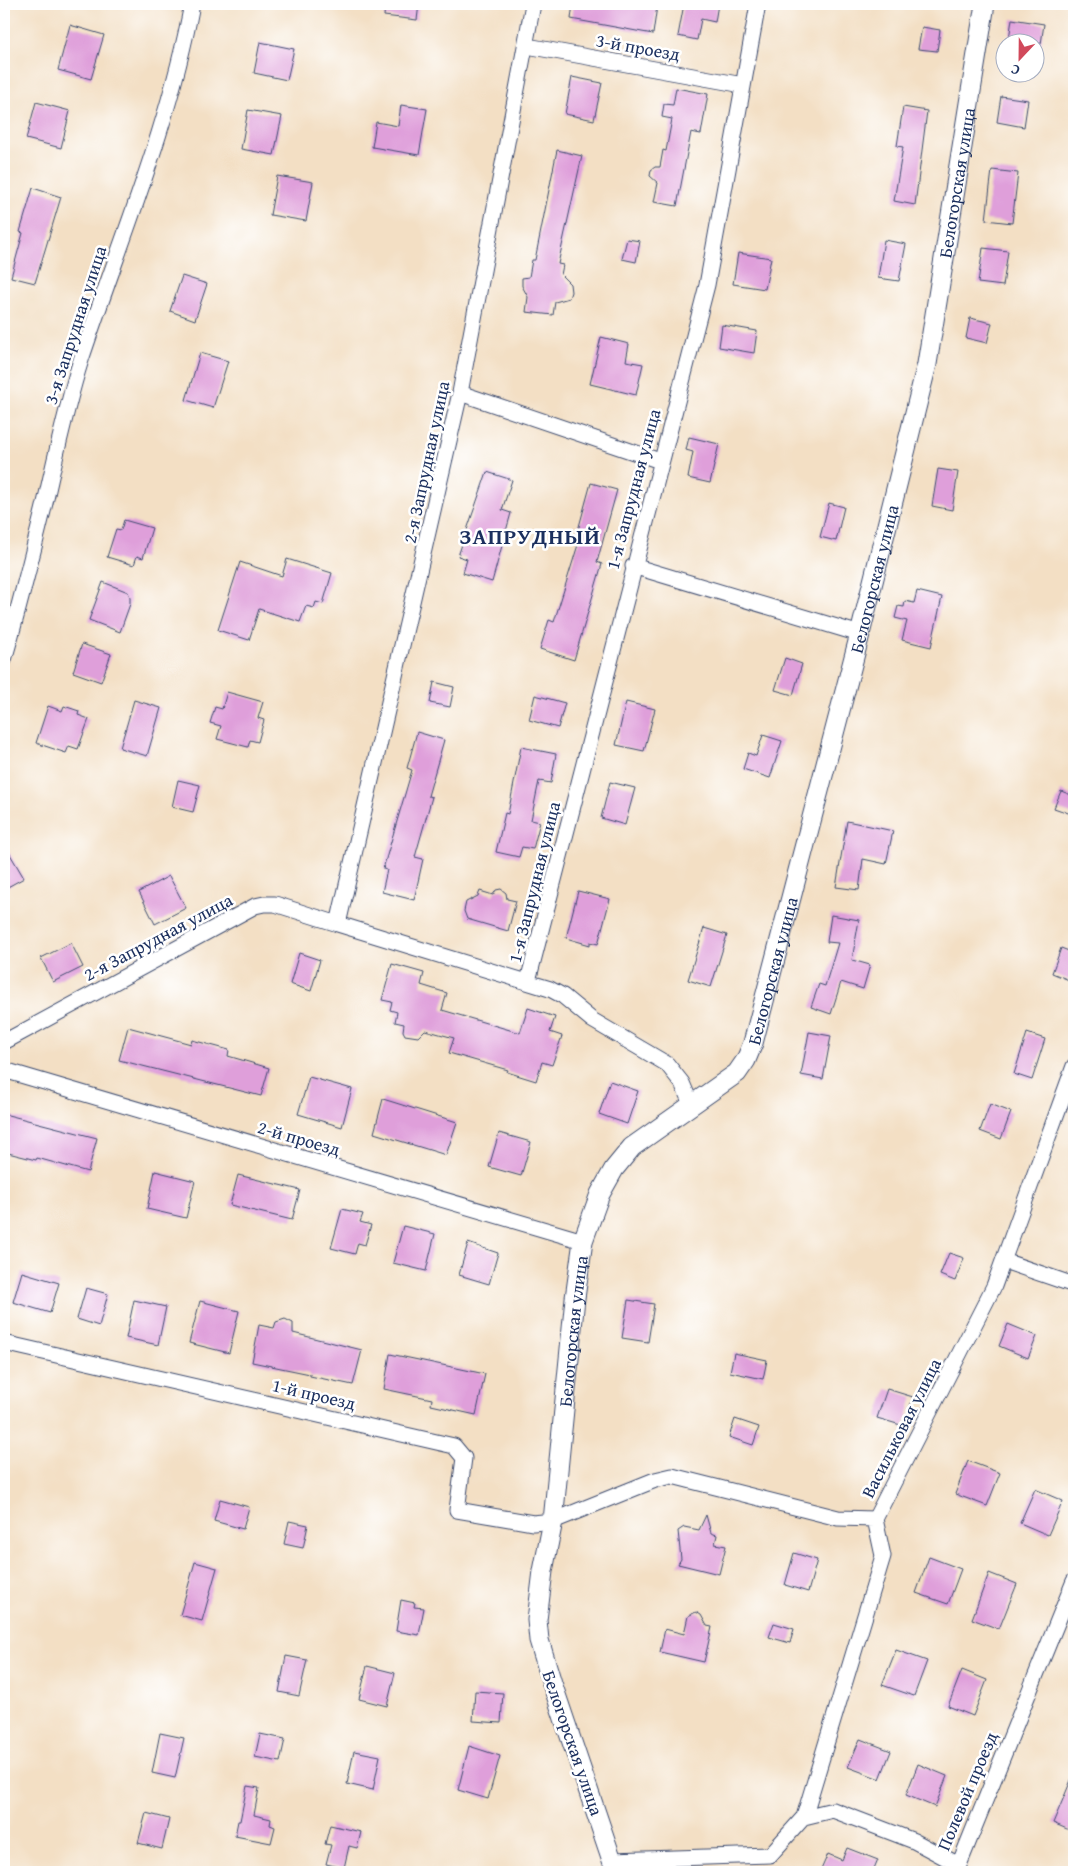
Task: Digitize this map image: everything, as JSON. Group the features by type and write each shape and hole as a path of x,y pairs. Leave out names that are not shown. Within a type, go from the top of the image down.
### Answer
{"street":[{"name":"3-я Запрудная улица","path":"4,660 26,583 64,422 81,362 154,149 181,60 192,4"},
{"name":"2-я Запрудная улица","path":"338,924 460,393 527,46 533,4"},
{"name":"1-я Запрудная улица","path":"528,981 660,461 707,285 758,4"},
{"name":"Белогорская улица","path":"614,1866 539,1640 537,1620 553,1521 575,1298 583,1241 600,1194 614,1169 632,1147 737,1073 746,1060 753,1043 860,634 927,364 985,4"},
{"name":"3-й проезд","path":"527,46 743,85"},
{"path":"460,393 660,461"},
{"path":"633,566 860,634"},
{"name":"2-я Запрудная улица","path":"4,1042 256,906 275,904 528,981 563,996 592,1020 667,1064 682,1083 691,1104"},
{"name":"Васильковая улица","path":"804,1817 883,1556 875,1519 937,1402 994,1286 1074,1066"},
{"name":"2-й проезд","path":"4,1070 583,1241"},
{"path":"1004,1260 1074,1284"},
{"name":"1-й проезд","path":"4,1343 443,1443 461,1452 464,1458 457,1510 532,1523 553,1521"},
{"path":"553,1521 655,1480 672,1476 838,1518 875,1519"},
{"name":"Полевой проезд","path":"804,1817 833,1810 914,1841 958,1865 1074,1581"},
{"path":"614,1866 770,1855 804,1817"}],"building":[{"path":"385,4 419,4 417,20 384,16"},
{"path":"573,4 640,4 657,6 653,34 571,19"},
{"path":"684,4 718,4 715,22 701,19 697,40 678,36"},
{"path":"1012,19 1044,24 1043,32 1010,32"},
{"path":"70,25 104,35 91,79 58,70"},
{"path":"922,27 940,30 937,51 918,49"},
{"path":"260,42 294,49 287,80 254,73"},
{"path":"572,77 602,83 594,120 565,114"},
{"path":"676,88 708,94 701,134 691,132 677,206 654,202 658,183 650,176 651,170 655,167 660,167 663,150 666,151 672,119 662,117 664,104 673,105"},
{"path":"1001,96 1028,100 1024,127 997,122"},
{"path":"36,102 70,111 61,148 26,139"},
{"path":"401,105 427,109 419,155 372,147 376,122 398,126"},
{"path":"903,107 927,111 915,205 894,201 903,147 897,146"},
{"path":"248,110 282,116 274,155 241,149"},
{"path":"557,150 582,156 558,264 563,265 561,275 570,284 571,292 569,298 555,302 553,315 526,312 528,297 522,286 522,278 529,277 532,260 535,260"},
{"path":"992,170 1018,173 1012,223 986,220"},
{"path":"277,176 313,182 306,221 270,215"},
{"path":"33,188 61,197 35,283 11,277 23,233 20,232"},
{"path":"627,239 640,241 636,262 622,259"},
{"path":"884,240 906,244 899,281 878,278"},
{"path":"983,248 1008,251 1003,286 978,283"},
{"path":"738,253 771,258 765,289 733,284"},
{"path":"182,276 207,284 195,320 170,311"},
{"path":"970,318 992,323 987,343 966,338"},
{"path":"722,325 757,331 754,353 719,347"},
{"path":"601,337 629,344 626,361 643,364 636,395 590,384"},
{"path":"200,353 228,361 213,408 186,400"},
{"path":"689,437 719,444 710,483 688,478 693,452 686,450"},
{"path":"938,469 958,472 952,510 932,506"},
{"path":"487,472 512,480 502,510 511,513 492,582 463,573 467,559 458,556"},
{"path":"591,483 617,490 597,562 602,564 574,660 540,649 549,620 554,622 581,535 577,534"},
{"path":"829,503 844,507 836,541 820,537"},
{"path":"124,520 152,528 143,558 137,556 134,565 107,557 116,529 121,530"},
{"path":"287,559 332,573 323,604 316,602 314,608 306,606 300,622 259,609 249,640 218,630 240,562 282,576"},
{"path":"103,582 128,592 130,597 130,604 120,632 89,620"},
{"path":"917,591 942,597 931,647 902,640 907,621 895,618 898,606 904,607 905,601 914,603"},
{"path":"82,644 111,654 101,682 73,672"},
{"path":"785,658 802,664 793,695 775,690"},
{"path":"434,682 454,687 450,707 430,703"},
{"path":"227,692 263,702 258,718 264,720 258,742 250,740 248,747 217,739 221,726 210,723 215,707 222,709"},
{"path":"535,695 565,703 558,728 529,720"},
{"path":"134,700 161,708 147,756 120,748"},
{"path":"626,702 655,709 644,751 616,745"},
{"path":"48,706 62,711 64,706 79,711 78,715 89,719 78,749 69,746 66,753 36,743"},
{"path":"417,732 444,740 428,796 432,797 415,857 423,859 414,900 382,892 387,870 383,869 412,770 407,768"},
{"path":"763,735 782,741 770,778 743,769 748,753 756,756"},
{"path":"521,747 556,754 551,783 539,781 531,820 540,822 533,849 522,847 519,857 496,852 505,813 508,814"},
{"path":"178,780 200,785 193,812 172,807"},
{"path":"610,782 635,788 625,825 601,818"},
{"path":"1061,791 1074,796 1074,815 1054,808"},
{"path":"847,821 893,831 886,864 863,859 859,890 836,887"},
{"path":"4,844 24,878 4,889"},
{"path":"169,876 186,908 155,924 139,892"},
{"path":"501,889 506,893 507,899 516,901 508,931 467,919 464,911 466,902 478,896 480,891 493,895 496,890"},
{"path":"578,891 610,899 598,944 590,942 590,945 566,938"},
{"path":"831,915 859,920 852,960 870,965 863,989 841,982 831,1014 811,1007 819,984 825,986 838,943 827,942"},
{"path":"704,928 727,935 711,987 688,980"},
{"path":"71,943 83,967 53,982 41,958"},
{"path":"1061,948 1074,953 1074,964 1069,980 1052,973"},
{"path":"299,953 320,960 311,991 290,984"},
{"path":"392,964 424,973 421,985 447,993 442,1010 520,1033 528,1008 555,1017 550,1032 562,1036 552,1065 542,1062 536,1081 507,1072 508,1070 449,1053 454,1038 425,1030 418,1037 405,1035 403,1031 404,1024 395,1022 397,1012 390,1010 392,1002 382,1000"},
{"path":"128,1027 191,1044 192,1040 229,1050 228,1056 269,1068 261,1096 119,1060"},
{"path":"809,1032 831,1036 823,1079 801,1075"},
{"path":"1027,1033 1045,1039 1032,1080 1014,1074"},
{"path":"309,1077 352,1089 342,1127 298,1114"},
{"path":"610,1081 638,1091 627,1124 599,1114"},
{"path":"383,1099 457,1122 446,1155 374,1133"},
{"path":"990,1104 1011,1112 1001,1139 980,1131"},
{"path":"4,1114 97,1138 88,1172 37,1158 36,1160 4,1152"},
{"path":"499,1133 531,1142 521,1176 489,1167"},
{"path":"155,1171 195,1181 186,1218 147,1209"},
{"path":"238,1175 300,1190 292,1220 230,1205"},
{"path":"342,1209 363,1214 360,1222 371,1225 365,1245 358,1243 355,1254 331,1248"},
{"path":"403,1226 435,1234 426,1271 393,1263"},
{"path":"468,1243 498,1253 489,1284 459,1275"},
{"path":"949,1253 964,1258 955,1281 940,1275"},
{"path":"22,1272 59,1283 50,1313 13,1302"},
{"path":"86,1288 108,1294 99,1326 77,1319"},
{"path":"134,1300 166,1307 158,1345 126,1338"},
{"path":"628,1300 654,1304 648,1342 622,1338"},
{"path":"200,1301 239,1311 229,1353 189,1343"},
{"path":"285,1319 293,1323 293,1333 362,1350 353,1385 252,1362 259,1325 274,1328 276,1322"},
{"path":"1008,1324 1037,1336 1028,1358 999,1346"},
{"path":"734,1353 767,1360 763,1379 730,1372"},
{"path":"390,1354 485,1374 476,1415 431,1405 432,1399 384,1389"},
{"path":"887,1389 913,1397 904,1426 877,1418"},
{"path":"735,1419 759,1427 753,1445 729,1437"},
{"path":"968,1461 1000,1473 987,1506 955,1494"},
{"path":"1035,1489 1063,1501 1048,1535 1020,1523"},
{"path":"220,1499 249,1507 243,1529 214,1521"},
{"path":"706,1515 711,1533 717,1535 715,1544 726,1546 719,1574 678,1564 681,1559 678,1531 684,1527 699,1530"},
{"path":"289,1521 308,1525 303,1548 284,1544"},
{"path":"794,1553 817,1560 808,1592 785,1585"},
{"path":"929,1557 961,1569 948,1604 916,1593"},
{"path":"195,1562 217,1568 202,1621 180,1615"},
{"path":"989,1573 1017,1584 999,1629 972,1619"},
{"path":"401,1600 415,1603 414,1607 424,1608 419,1635 396,1631"},
{"path":"696,1612 701,1615 707,1626 712,1627 704,1662 660,1652 665,1629 684,1634 688,1616"},
{"path":"774,1623 794,1629 790,1643 769,1637"},
{"path":"896,1650 927,1661 914,1696 882,1685"},
{"path":"286,1656 307,1660 299,1696 279,1692"},
{"path":"367,1666 395,1673 387,1706 359,1699"},
{"path":"962,1670 987,1680 973,1716 948,1706"},
{"path":"475,1691 503,1693 501,1723 473,1721"},
{"path":"160,1733 184,1738 175,1778 152,1773"},
{"path":"260,1734 285,1739 280,1762 255,1757"},
{"path":"860,1739 891,1751 880,1779 848,1767"},
{"path":"469,1746 500,1756 488,1799 458,1790"},
{"path":"354,1751 380,1756 373,1790 347,1784"},
{"path":"918,1764 947,1776 935,1807 906,1795"},
{"path":"1074,1773 1074,1832 1053,1823"},
{"path":"247,1786 259,1788 254,1815 271,1819 270,1825 275,1827 271,1843 235,1836"},
{"path":"146,1813 169,1819 162,1849 138,1843"},
{"path":"330,1825 361,1832 357,1848 349,1846 344,1868 326,1864 331,1845 325,1844"},
{"path":"847,1848 878,1860 873,1872 820,1872 828,1854 842,1860"}],"district":[{"name":"ЗАПРУДНЫЙ","path":"530,536"}]}
